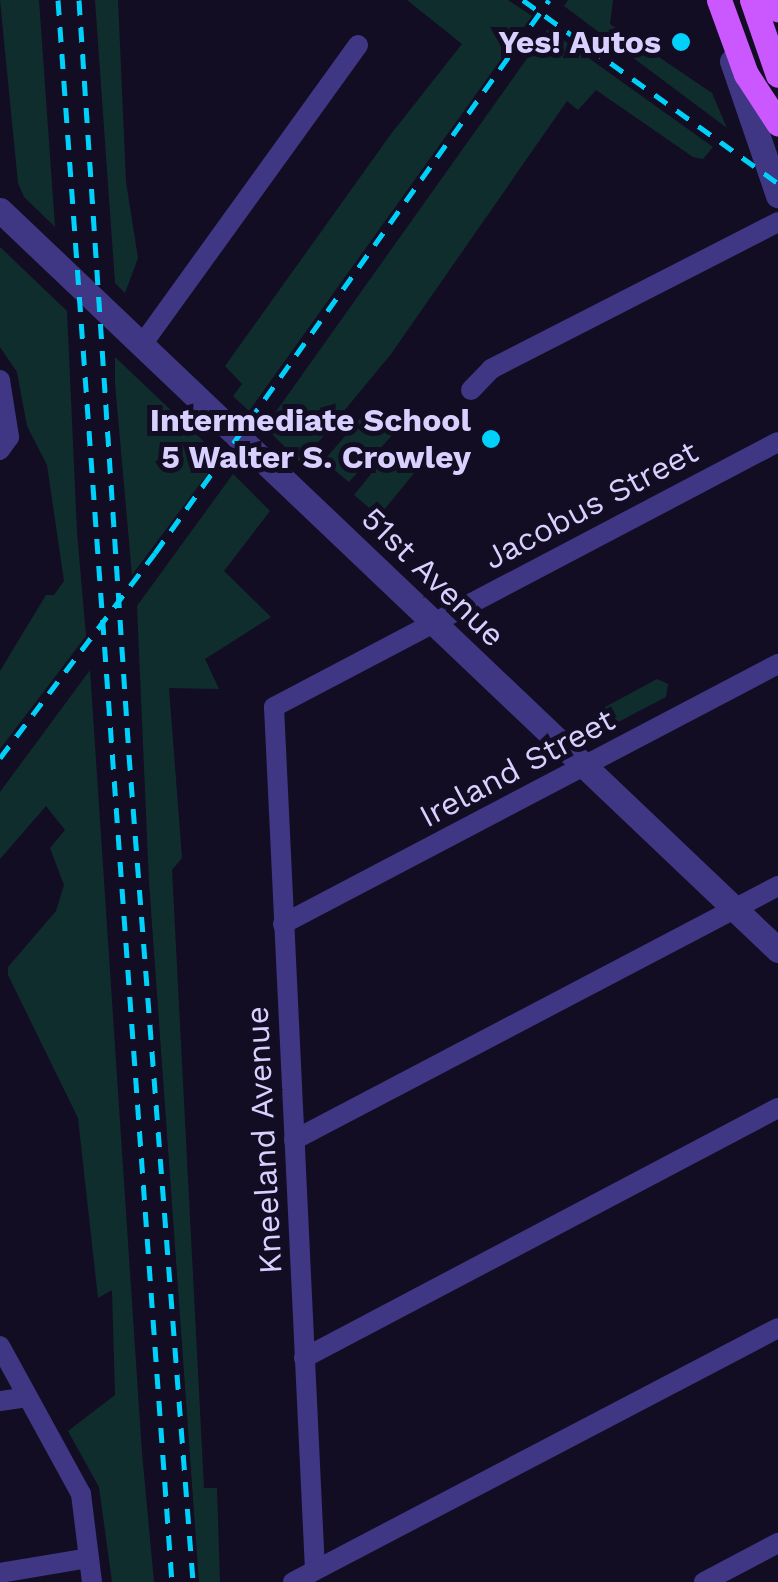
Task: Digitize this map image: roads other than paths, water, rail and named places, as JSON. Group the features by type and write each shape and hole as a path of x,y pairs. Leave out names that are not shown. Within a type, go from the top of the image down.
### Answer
{"main road":[{"path":"719,0 750,82 778,123"},
{"path":"752,0 778,74"},
{"path":"775,0 778,10"}],"street":[{"path":"710,0 778,195"},
{"path":"140,346 358,46"},
{"name":"51st Avenue","path":"0,210 778,950"},
{"path":"470,390 491,369 778,222"},
{"path":"0,450 9,437 1,381"},
{"name":"Jacobus Street","path":"274,707 778,442"},
{"name":"Ireland Street","path":"282,924 778,664"},
{"name":"Kneeland Avenue","path":"274,707 315,1570"},
{"path":"294,1140 778,886"},
{"path":"304,1358 778,1108"},
{"path":"293,1582 778,1328"},
{"path":"0,1346 81,1494 92,1582"},
{"path":"0,1401 28,1398"},
{"path":"704,1582 778,1543"},
{"path":"0,1572 89,1558"}],"railway":[{"path":"58,0 172,1582"},
{"path":"79,0 129,755 193,1582"},
{"path":"523,0 778,183"},
{"path":"0,758 155,553 549,0"}],"place":[{"name":"Yes! Autos","path":"681,42"},
{"name":"Intermediate School 5 Walter S. Crowley","path":"491,439"}]}
